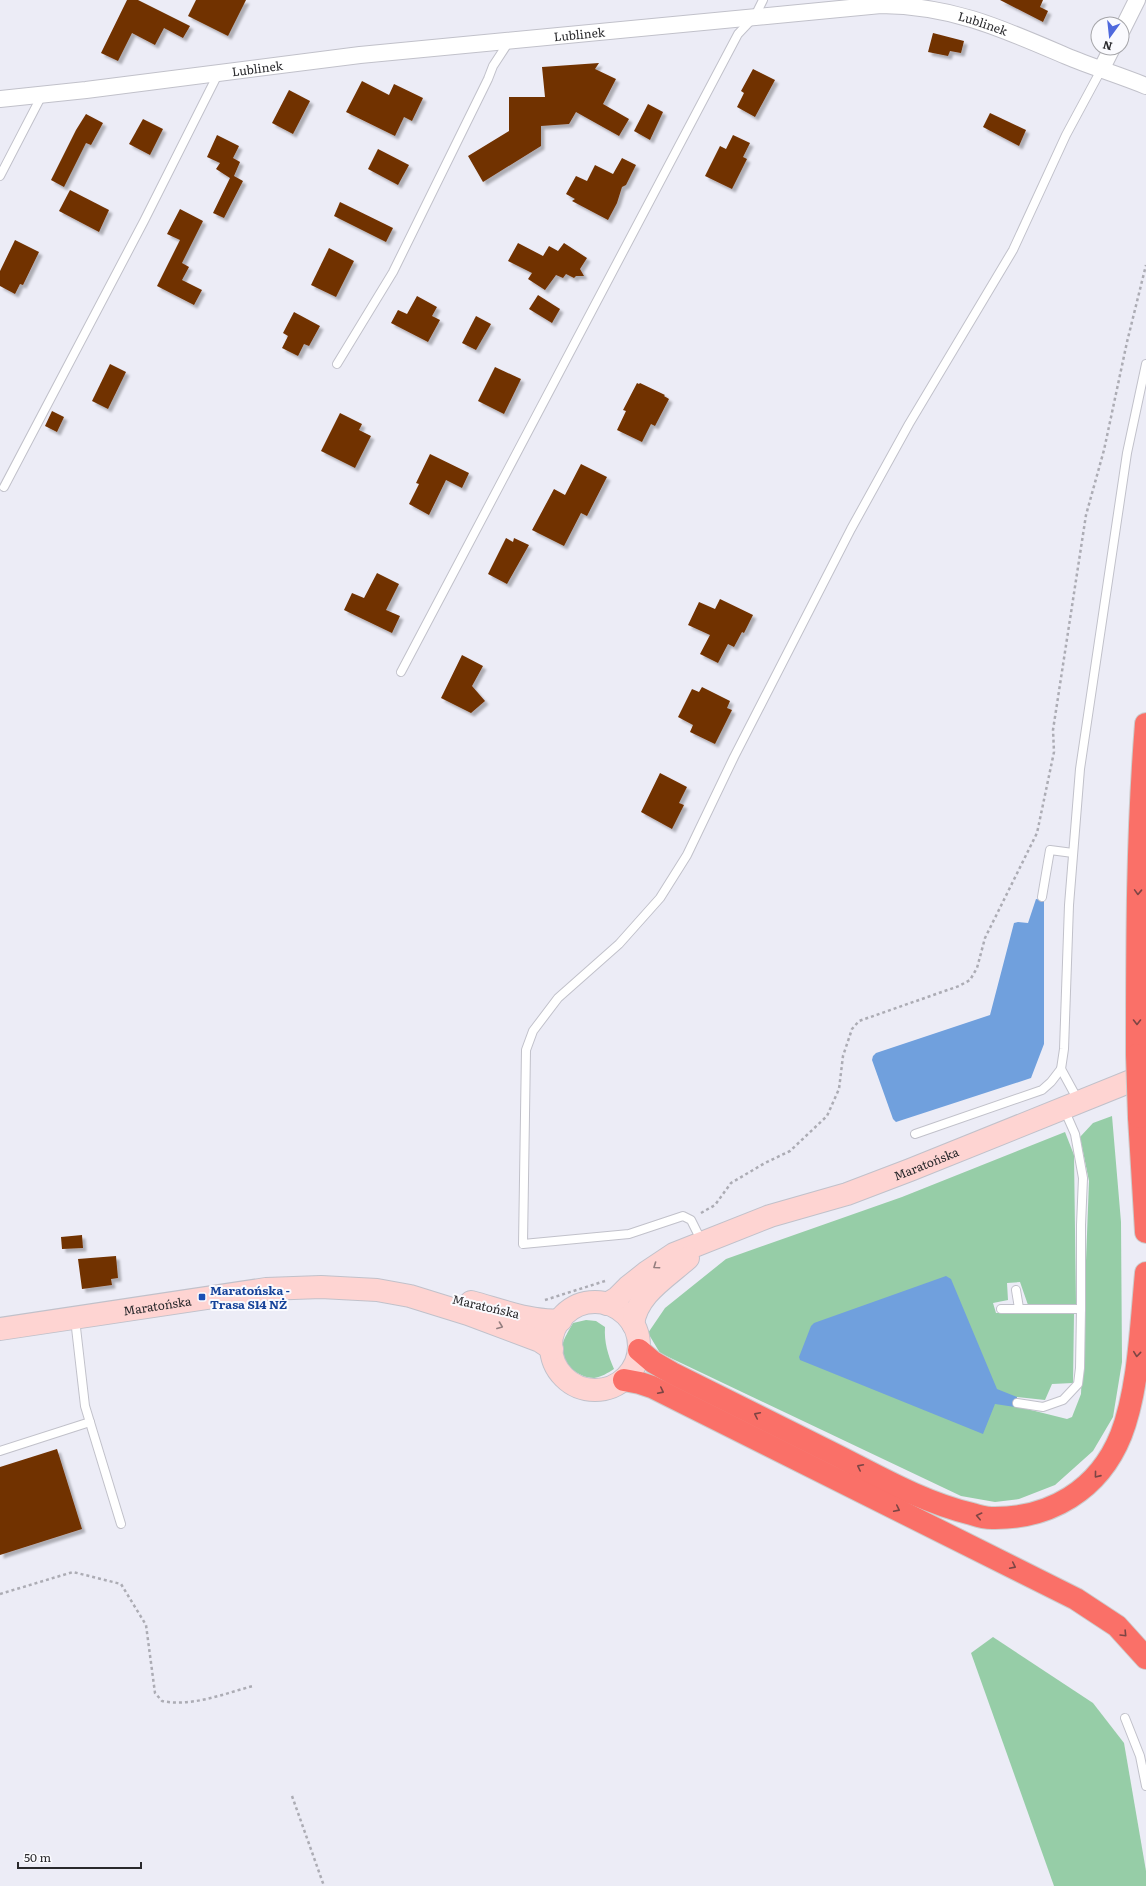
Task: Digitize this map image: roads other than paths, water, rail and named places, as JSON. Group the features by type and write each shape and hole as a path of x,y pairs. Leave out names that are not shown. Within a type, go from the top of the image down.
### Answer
{"highway":[{"path":"1146,724 1142,770 1138,918 1137,1055 1146,1232"},
{"path":"639,1350 653,1362 672,1373 913,1494 963,1512 990,1518 1018,1516 1042,1511 1064,1502 1089,1484 1107,1462 1120,1436 1130,1405 1146,1273"},
{"path":"624,1380 652,1387 1070,1596 1117,1626 1146,1658"}],"main road":[{"name":"Maratońska","path":"607,1304 674,1254 770,1216 846,1194 910,1170 1146,1075"},
{"name":"Maratońska","path":"633,1324 636,1310 642,1300 703,1243"},
{"name":"Maratońska","path":"0,1329 202,1297 266,1289 321,1287 349,1288 410,1296 437,1296 466,1301 549,1321 560,1320"},
{"name":"Maratońska","path":"410,1296 468,1314 540,1341 552,1349"},
{"path":"593,1303 607,1304 619,1309 633,1324 636,1331 639,1350 631,1373 624,1380 611,1387 598,1390 584,1389 571,1382 561,1373 554,1360 552,1349 553,1334 560,1320 568,1312 580,1306 593,1303"}],"street":[{"path":"1129,16 1137,0"},
{"name":"Lublinek","path":"0,99 219,72 510,40 881,5 930,8 966,16 1006,30 1101,70 1146,86"},
{"path":"1101,70 1108,56"}],"lane":[{"path":"401,672 738,34 755,16 763,0"},
{"path":"338,364 393,272 488,79 492,66 510,40"},
{"path":"703,1243 691,1220 683,1216 628,1234 523,1244 526,1050 533,1031 558,998 619,944 660,898 687,855 734,757 851,529 909,424 1013,250 1066,135 1101,70"},
{"path":"4,487 144,221 219,72"},
{"path":"0,176 43,94"},
{"path":"1017,1402 1043,1407 1063,1400 1078,1384 1080,1368 1081,1225 1083,1178 1075,1134 1072,1106 1061,1069 1064,1049 1068,905 1080,769 1125,461 1146,364"},
{"path":"1042,897 1050,850 1073,853"},
{"path":"915,1134 1042,1090 1061,1069"},
{"path":"1016,1290 1018,1308"},
{"path":"1001,1309 1081,1309"},
{"path":"75,1318 84,1406 121,1524"},
{"path":"0,1451 90,1422"},
{"path":"1124,1718 1140,1756 1146,1786"}],"water":[{"path":"1036,899 1044,900 1044,1044 1031,1078 896,1122 893,1119 872,1060 873,1056 876,1053 990,1015 1014,923 1028,923"},
{"path":"946,1276 951,1279 997,1389 1017,1397 1015,1407 995,1404 983,1434 800,1360 799,1357 811,1326 814,1323"}],"place":[{"name":"Maratońska - Trasa S14 NŻ","path":"202,1297"}]}
